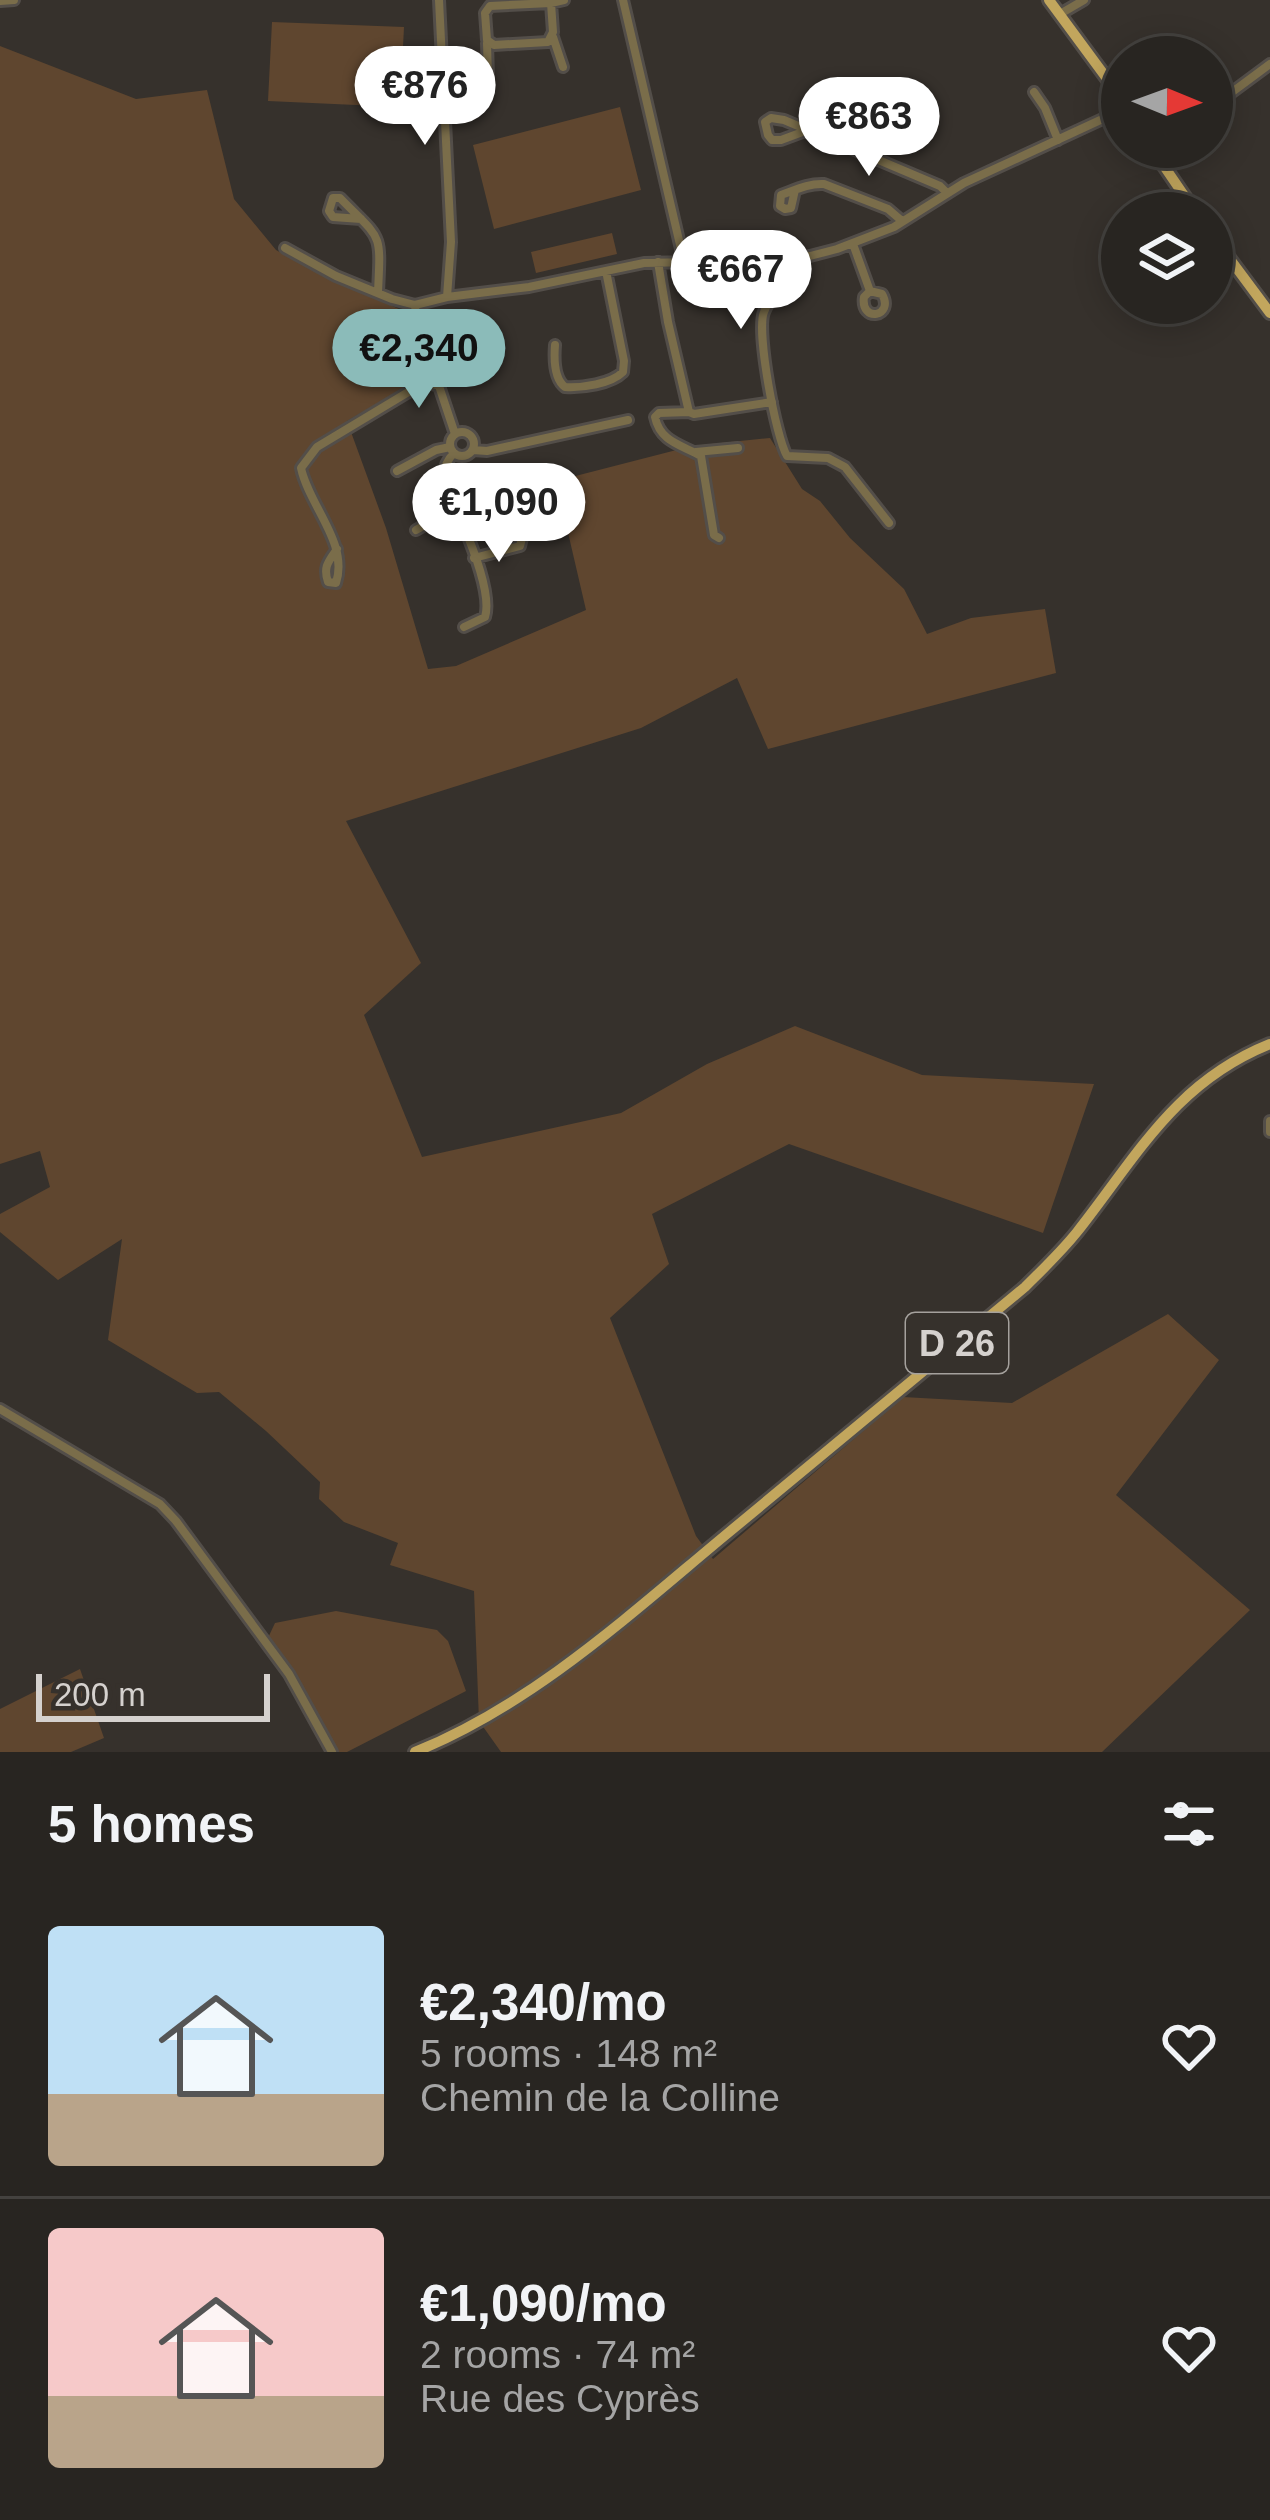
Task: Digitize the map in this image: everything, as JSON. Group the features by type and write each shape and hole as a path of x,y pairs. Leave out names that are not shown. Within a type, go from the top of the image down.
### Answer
{"main road":[{"path":"1049,0 1101,70"},
{"path":"1233,263 1270,313"},
{"name":"D 26","path":"415,1752 521,1696 620,1623 1024,1287 1076,1233 1170,1109 1223,1067 1270,1044"}],"street":[{"path":"0,2 14,0"},
{"path":"439,0 451,242 447,297"},
{"path":"488,78 485,13 490,6 563,0"},
{"path":"623,0 681,260"},
{"path":"1060,14 1084,0"},
{"path":"551,3 553,37 563,67"},
{"path":"487,40 494,45 544,44 553,37"},
{"path":"1233,91 1270,64"},
{"path":"1034,92 1058,140"},
{"path":"808,130 772,140 765,122 772,118 808,130 946,192"},
{"path":"285,248 321,268 415,305 658,262 786,260 853,244 902,221 946,192 1101,120"},
{"path":"795,190 824,184 888,208 902,221"},
{"path":"361,219 379,242 377,292"},
{"path":"853,244 870,291"},
{"path":"786,260 787,269 762,320 780,443 788,456 828,458 845,467 889,523"},
{"path":"658,262 689,412"},
{"path":"555,345 559,380 565,387 616,378 623,372 625,361 606,272"},
{"path":"337,550 301,468 317,447 415,388 415,305"},
{"path":"418,380 439,386 455,434"},
{"path":"719,538 714,535 702,460 662,434 655,421 659,413 694,414 772,402"},
{"path":"397,471 436,450 465,456 473,450 487,451 628,420"},
{"path":"464,627 487,614 488,603 462,520 453,509 444,468 455,434 471,435 473,450"},
{"path":"695,452 737,448"},
{"path":"416,530 453,509"},
{"path":"474,558 520,546 514,512"},
{"path":"1270,1121 1270,1132"},
{"path":"0,1409 160,1504 176,1520 289,1674 332,1752"}],"shaded area":[{"path":"272,22 404,27 400,107 268,101"},
{"path":"0,46 136,99 207,90 234,199 276,250 408,313 411,384 347,421 386,528 428,669 456,666 586,610 556,481 692,446 770,438 802,489 820,501 850,538 904,589 927,634 971,618 1045,609 1056,673 768,749 737,678 641,728 346,821 421,963 364,1015 422,1157 621,1113 707,1064 795,1026 922,1075 1094,1084 1043,1233 789,1144 652,1214 669,1264 610,1318 696,1536 713,1559 903,1397 1012,1403 1168,1314 1219,1360 1116,1495 1250,1610 1102,1752 501,1752 479,1721 474,1591 390,1565 398,1543 344,1522 319,1499 320,1482 219,1392 197,1393 108,1340 122,1239 58,1280 0,1232 0,1214 50,1187 40,1151 0,1164"},
{"path":"620,107 641,190 494,229 473,145"},
{"path":"612,233 617,254 536,273 531,252"},
{"path":"336,1611 437,1630 448,1641 466,1691 347,1752 337,1752 298,1681 267,1640 275,1623"},
{"path":"80,1669 104,1738 71,1752 0,1752 0,1709"}]}
